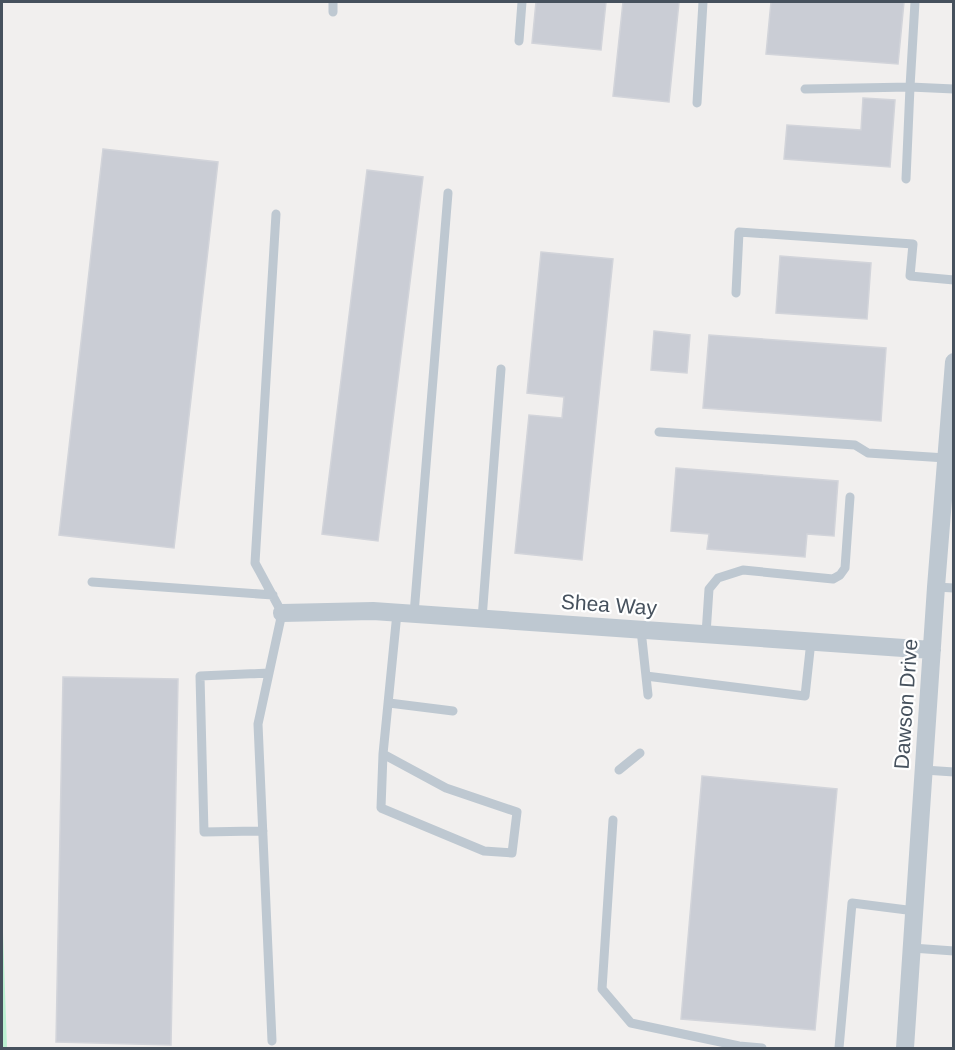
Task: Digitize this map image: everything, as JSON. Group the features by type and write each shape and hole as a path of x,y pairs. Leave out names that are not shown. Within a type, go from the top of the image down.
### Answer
{"street":[{"name":"Dawson Drive","path":"905,1048 932,650 945,587 954,362"},
{"name":"Shea Way","path":"282,613 373,611 932,650"}],"lane":[{"path":"519,41 522,2"},
{"path":"697,103 703,2"},
{"path":"906,179 915,2"},
{"path":"805,89 910,87 954,89"},
{"path":"383,754 446,789 517,812 512,853 484,851 381,808 383,754 389,703 406,614 448,193"},
{"path":"272,1041 258,724 282,613 255,563 276,213"},
{"path":"736,293 739,232 913,244 910,276 954,280"},
{"path":"482,619 501,369"},
{"path":"659,432 855,446 868,453 949,448"},
{"path":"706,634 709,589 718,578 743,570 833,579 840,575 845,568 850,497"},
{"path":"92,582 273,595"},
{"path":"642,630 648,695"},
{"path":"646,676 805,696 811,641"},
{"path":"263,831 204,832 200,676 269,673"},
{"path":"389,703 453,711"},
{"path":"619,770 640,753"},
{"path":"924,770 954,772"},
{"path":"613,820 602,989 631,1023 739,1046 762,1048"},
{"path":"839,1048 852,903 915,911"},
{"path":"912,948 954,951"}],"green space":[{"path":"2,904 7,1048 2,1048"}],"building":[{"path":"536,2 606,2 601,50 532,43"},
{"path":"623,2 679,2 669,102 613,96"},
{"path":"771,2 904,2 898,64 766,54"},
{"path":"863,98 895,100 890,167 784,159 787,125 861,130"},
{"path":"103,149 218,162 174,548 59,535"},
{"path":"367,170 423,177 378,541 322,534"},
{"path":"541,252 613,259 582,560 515,553 529,415 562,418 564,397 527,393"},
{"path":"780,256 871,263 867,319 776,313"},
{"path":"654,331 690,335 687,373 651,370"},
{"path":"709,335 886,348 881,421 703,408"},
{"path":"676,468 838,481 834,536 807,534 805,557 707,549 709,534 671,531"},
{"path":"63,677 178,679 171,1045 56,1042"},
{"path":"702,776 837,789 815,1030 681,1019"}]}
